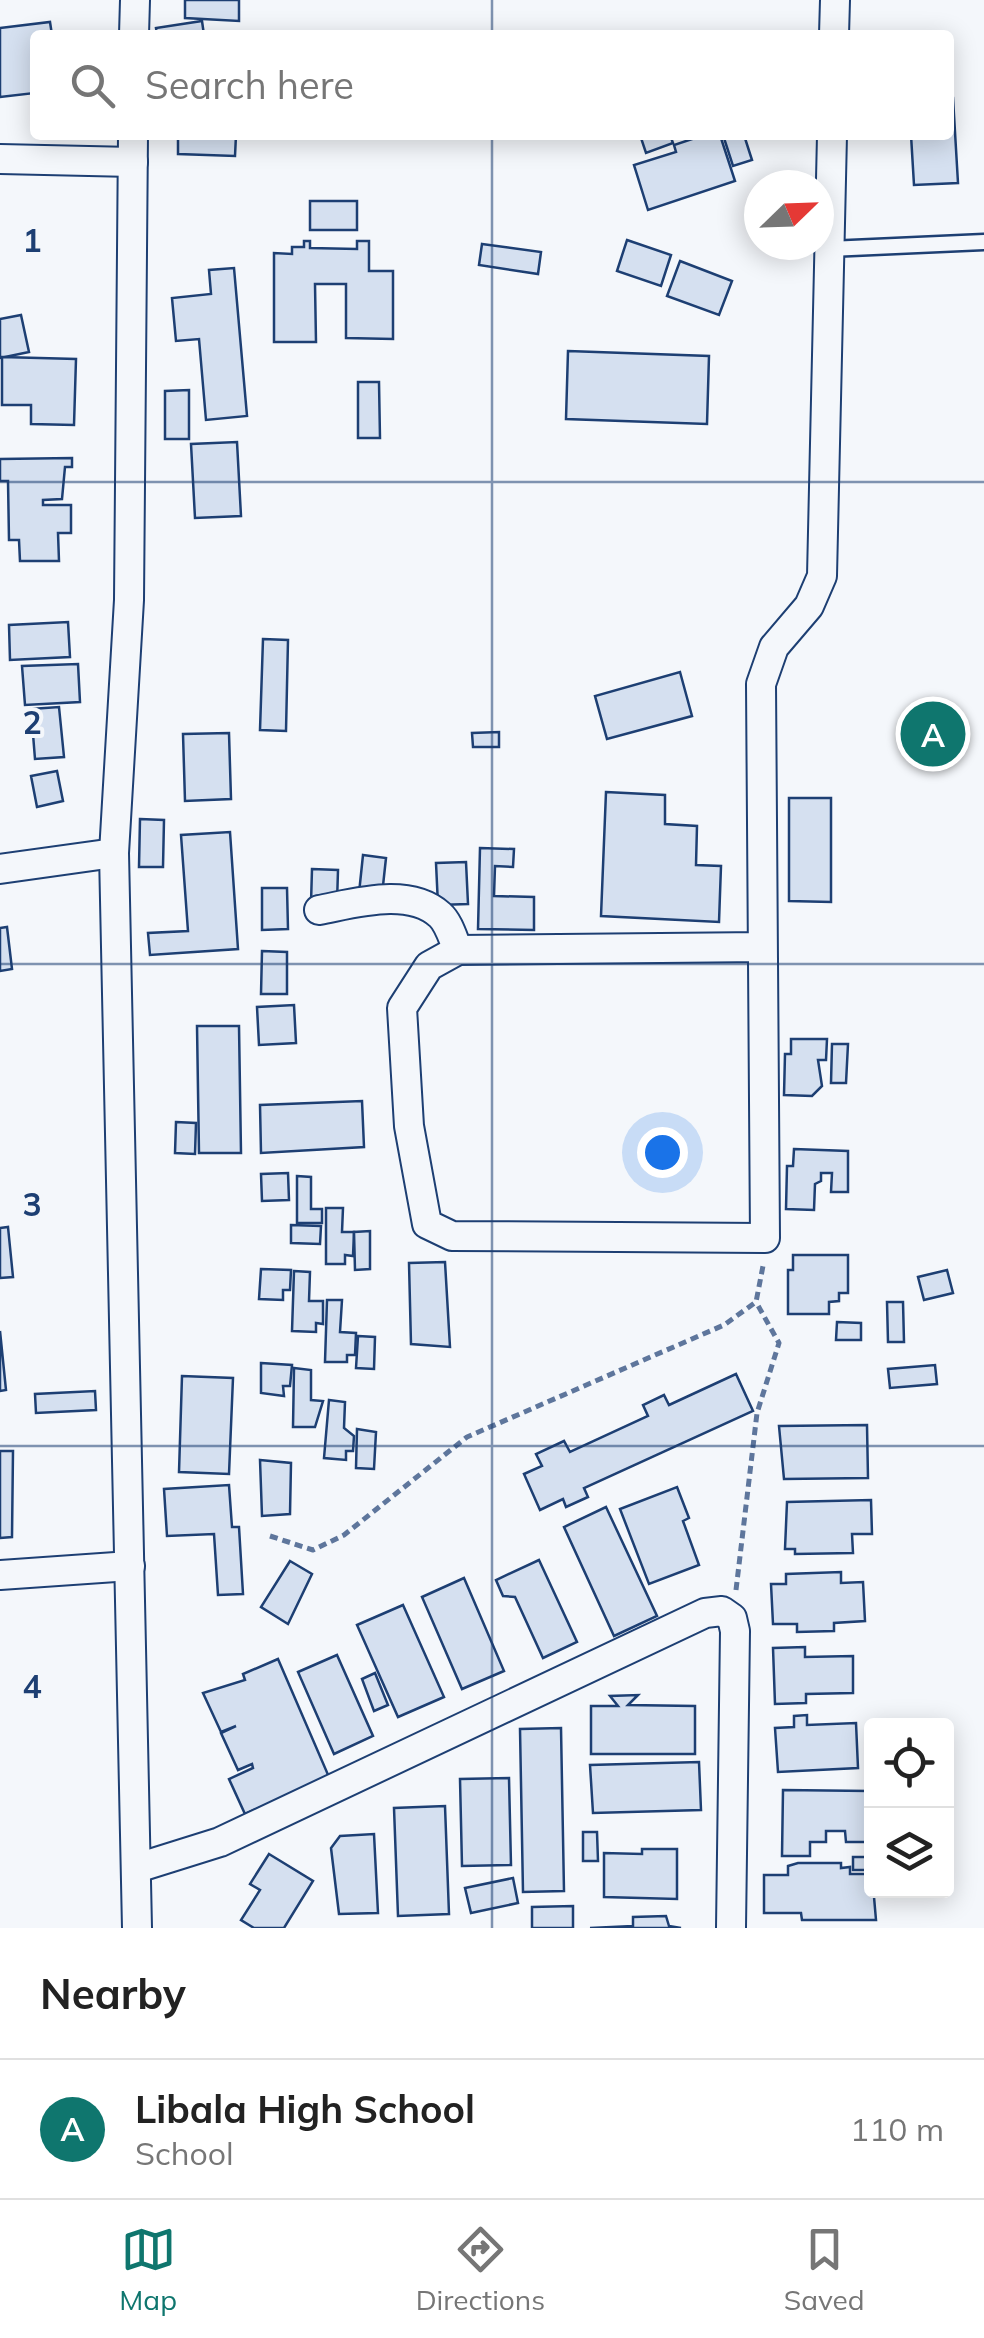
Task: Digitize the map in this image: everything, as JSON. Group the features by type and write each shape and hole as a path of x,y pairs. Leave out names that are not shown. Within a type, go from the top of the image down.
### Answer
{"street":[{"path":"134,30 135,0"},
{"path":"834,30 835,0"},
{"path":"831,170 832,140"},
{"path":"0,159 133,148 128,600 114,853 137,1928"},
{"path":"762,946 458,950 429,966 402,1008 409,1126 427,1224 452,1236 765,1238 761,684 774,646 810,606 822,576 829,260"},
{"path":"0,869 114,853"},
{"path":"319,910 401,899 424,904 444,918 458,950"},
{"path":"0,1575 130,1566"},
{"path":"137,1868 220,1842 705,1613 722,1610 732,1618 732,1928"}],"lane":[{"path":"834,248 984,242"}],"path":[{"path":"732,1618 757,1413 779,1343 756,1302 765,1238"},
{"path":"270,1536 313,1550 344,1535 467,1436 724,1325 756,1302"}],"building":[{"path":"185,0 239,0 239,21 185,18"},
{"path":"202,21 203,30 156,30"},
{"path":"50,22 51,30 30,30 30,94 0,97 0,28"},
{"path":"954,115 958,183 914,185 911,140 954,140"},
{"path":"178,140 236,140 235,156 178,154"},
{"path":"642,140 672,140 673,143 646,153"},
{"path":"689,140 722,140 735,181 648,210 634,165 676,152 674,145"},
{"path":"725,140 746,140 752,160 733,166"},
{"path":"310,201 357,201 357,230 310,230"},
{"path":"627,240 671,255 661,286 617,271"},
{"path":"304,241 310,241 310,248 357,249 357,241 369,241 369,271 393,271 393,339 346,338 346,284 315,284 316,342 274,342 274,253 292,254 292,247 304,247"},
{"path":"482,244 541,252 538,274 479,265"},
{"path":"680,261 732,281 719,315 667,296"},
{"path":"234,268 247,416 206,420 199,339 176,341 172,298 211,294 209,270"},
{"path":"21,315 29,352 0,358 0,319"},
{"path":"568,351 709,356 707,424 566,419"},
{"path":"2,357 76,359 74,425 31,424 31,405 2,405"},
{"path":"358,382 379,382 380,438 358,438"},
{"path":"189,390 189,439 165,439 165,391"},
{"path":"237,442 241,516 195,518 191,444"},
{"path":"72,458 72,467 65,467 62,499 43,500 43,505 71,505 71,533 58,533 59,561 20,561 19,540 9,540 8,481 0,481 0,459"},
{"path":"68,622 70,657 10,660 9,625"},
{"path":"263,639 288,640 286,731 260,730"},
{"path":"78,664 80,702 25,705 22,666"},
{"path":"680,672 692,716 607,739 595,696"},
{"path":"59,707 64,757 35,759 31,709"},
{"path":"499,732 499,747 473,747 472,733"},
{"path":"229,733 231,799 185,801 183,734"},
{"path":"57,771 63,801 37,807 31,776"},
{"path":"606,792 665,795 665,824 697,826 696,865 721,866 719,922 601,916"},
{"path":"789,798 831,798 831,902 789,901"},
{"path":"140,819 164,820 163,867 139,867"},
{"path":"230,832 238,949 150,955 148,933 188,931 181,835"},
{"path":"480,848 514,849 513,867 495,866 494,896 534,897 534,930 478,929"},
{"path":"363,855 386,858 382,895 359,893"},
{"path":"466,862 468,904 438,905 436,863"},
{"path":"312,869 338,870 337,903 311,903"},
{"path":"262,888 287,888 288,929 262,930"},
{"path":"7,927 12,969 0,971 0,928"},
{"path":"262,951 287,952 287,994 261,994"},
{"path":"294,1005 296,1043 259,1045 257,1007"},
{"path":"197,1026 239,1026 241,1153 199,1153"},
{"path":"791,1039 827,1039 826,1060 818,1060 822,1086 812,1096 784,1095 785,1054 791,1054"},
{"path":"832,1044 848,1044 846,1083 831,1083"},
{"path":"362,1101 364,1147 261,1153 260,1105"},
{"path":"176,1122 196,1123 195,1154 175,1153"},
{"path":"794,1149 848,1151 848,1192 831,1192 832,1173 821,1173 821,1181 815,1184 814,1210 786,1209 787,1166 793,1166"},
{"path":"288,1173 289,1200 262,1201 261,1174"},
{"path":"297,1176 311,1177 311,1209 322,1209 322,1223 297,1223"},
{"path":"326,1208 343,1208 342,1232 354,1232 353,1256 345,1255 345,1264 326,1264"},
{"path":"291,1225 321,1226 320,1244 291,1243"},
{"path":"8,1227 13,1277 0,1278 0,1228"},
{"path":"370,1231 370,1269 355,1270 354,1232"},
{"path":"793,1255 848,1255 848,1293 839,1293 839,1301 829,1302 829,1314 788,1314 788,1270 793,1270"},
{"path":"445,1262 450,1347 411,1344 409,1263"},
{"path":"261,1269 291,1270 290,1290 283,1290 283,1300 259,1299"},
{"path":"947,1270 953,1293 924,1300 918,1277"},
{"path":"294,1271 310,1272 309,1301 323,1301 323,1324 316,1323 316,1332 292,1331"},
{"path":"327,1300 342,1300 340,1332 356,1333 355,1355 347,1355 347,1362 325,1362"},
{"path":"887,1302 903,1302 904,1342 888,1342"},
{"path":"837,1322 861,1323 861,1340 836,1340"},
{"path":"0,1331 6,1390 0,1391"},
{"path":"358,1336 375,1337 374,1369 356,1368"},
{"path":"261,1363 292,1365 290,1386 283,1386 284,1396 261,1393"},
{"path":"935,1365 937,1384 890,1388 888,1369"},
{"path":"294,1368 311,1370 311,1400 323,1401 315,1427 293,1427"},
{"path":"736,1374 753,1411 584,1488 588,1497 566,1507 563,1499 540,1510 524,1474 542,1466 536,1454 564,1441 570,1452 648,1416 643,1405 664,1395 669,1405"},
{"path":"182,1376 233,1378 229,1474 179,1472"},
{"path":"95,1391 96,1410 36,1413 35,1394"},
{"path":"329,1400 345,1402 344,1428 354,1436 353,1451 346,1451 346,1460 324,1458"},
{"path":"867,1425 868,1478 784,1479 779,1426"},
{"path":"357,1429 376,1432 374,1469 356,1468"},
{"path":"0,1451 13,1451 12,1537 0,1538"},
{"path":"260,1460 291,1463 290,1514 262,1516"},
{"path":"229,1485 232,1527 239,1527 243,1594 218,1595 214,1534 167,1536 164,1489"},
{"path":"677,1487 689,1518 683,1521 699,1565 649,1584 620,1509"},
{"path":"871,1500 872,1534 852,1534 853,1553 795,1554 795,1549 785,1549 787,1502"},
{"path":"606,1507 657,1616 614,1636 564,1527"},
{"path":"539,1560 577,1642 543,1658 515,1597 503,1596 496,1580"},
{"path":"290,1561 312,1574 288,1624 261,1607"},
{"path":"841,1572 841,1583 863,1582 865,1621 834,1623 834,1631 797,1632 797,1624 773,1624 771,1584 786,1584 786,1574"},
{"path":"464,1578 504,1671 462,1689 422,1597"},
{"path":"403,1605 444,1697 398,1717 357,1625"},
{"path":"805,1647 805,1657 853,1656 853,1693 806,1694 806,1703 775,1704 773,1648"},
{"path":"337,1655 373,1736 334,1754 298,1672"},
{"path":"278,1659 329,1777 245,1814 229,1779 253,1768 252,1764 238,1770 221,1733 236,1726 221,1732 203,1693 245,1680 243,1674"},
{"path":"375,1673 388,1705 374,1711 362,1679"},
{"path":"638,1695 628,1705 695,1706 695,1754 591,1754 591,1706 618,1706 610,1696"},
{"path":"807,1715 807,1725 856,1723 858,1768 778,1772 775,1728 794,1727 794,1716"},
{"path":"561,1728 564,1891 523,1892 520,1729"},
{"path":"699,1762 701,1810 593,1813 590,1765"},
{"path":"509,1778 511,1865 462,1866 460,1779"},
{"path":"783,1790 864,1791 864,1842 846,1842 845,1831 826,1831 826,1842 810,1842 810,1856 782,1856"},
{"path":"445,1806 449,1914 398,1916 394,1808"},
{"path":"583,1832 597,1832 598,1861 583,1861"},
{"path":"374,1834 378,1913 339,1914 331,1848 340,1836"},
{"path":"642,1849 677,1849 677,1899 604,1897 604,1853 642,1854"},
{"path":"269,1854 313,1881 284,1928 254,1928 241,1920 260,1890 250,1884"},
{"path":"853,1857 864,1857 864,1870 853,1870"},
{"path":"841,1863 841,1868 850,1867 850,1874 864,1874 864,1898 874,1898 876,1920 802,1920 801,1913 764,1913 764,1875 788,1875 788,1866"},
{"path":"513,1878 518,1903 471,1913 465,1888"},
{"path":"573,1906 573,1928 532,1928 532,1907"},
{"path":"666,1916 669,1926 681,1928 590,1928 633,1926 633,1917"}],"place":[{"name":"Libala High School","path":"933,734"}]}
